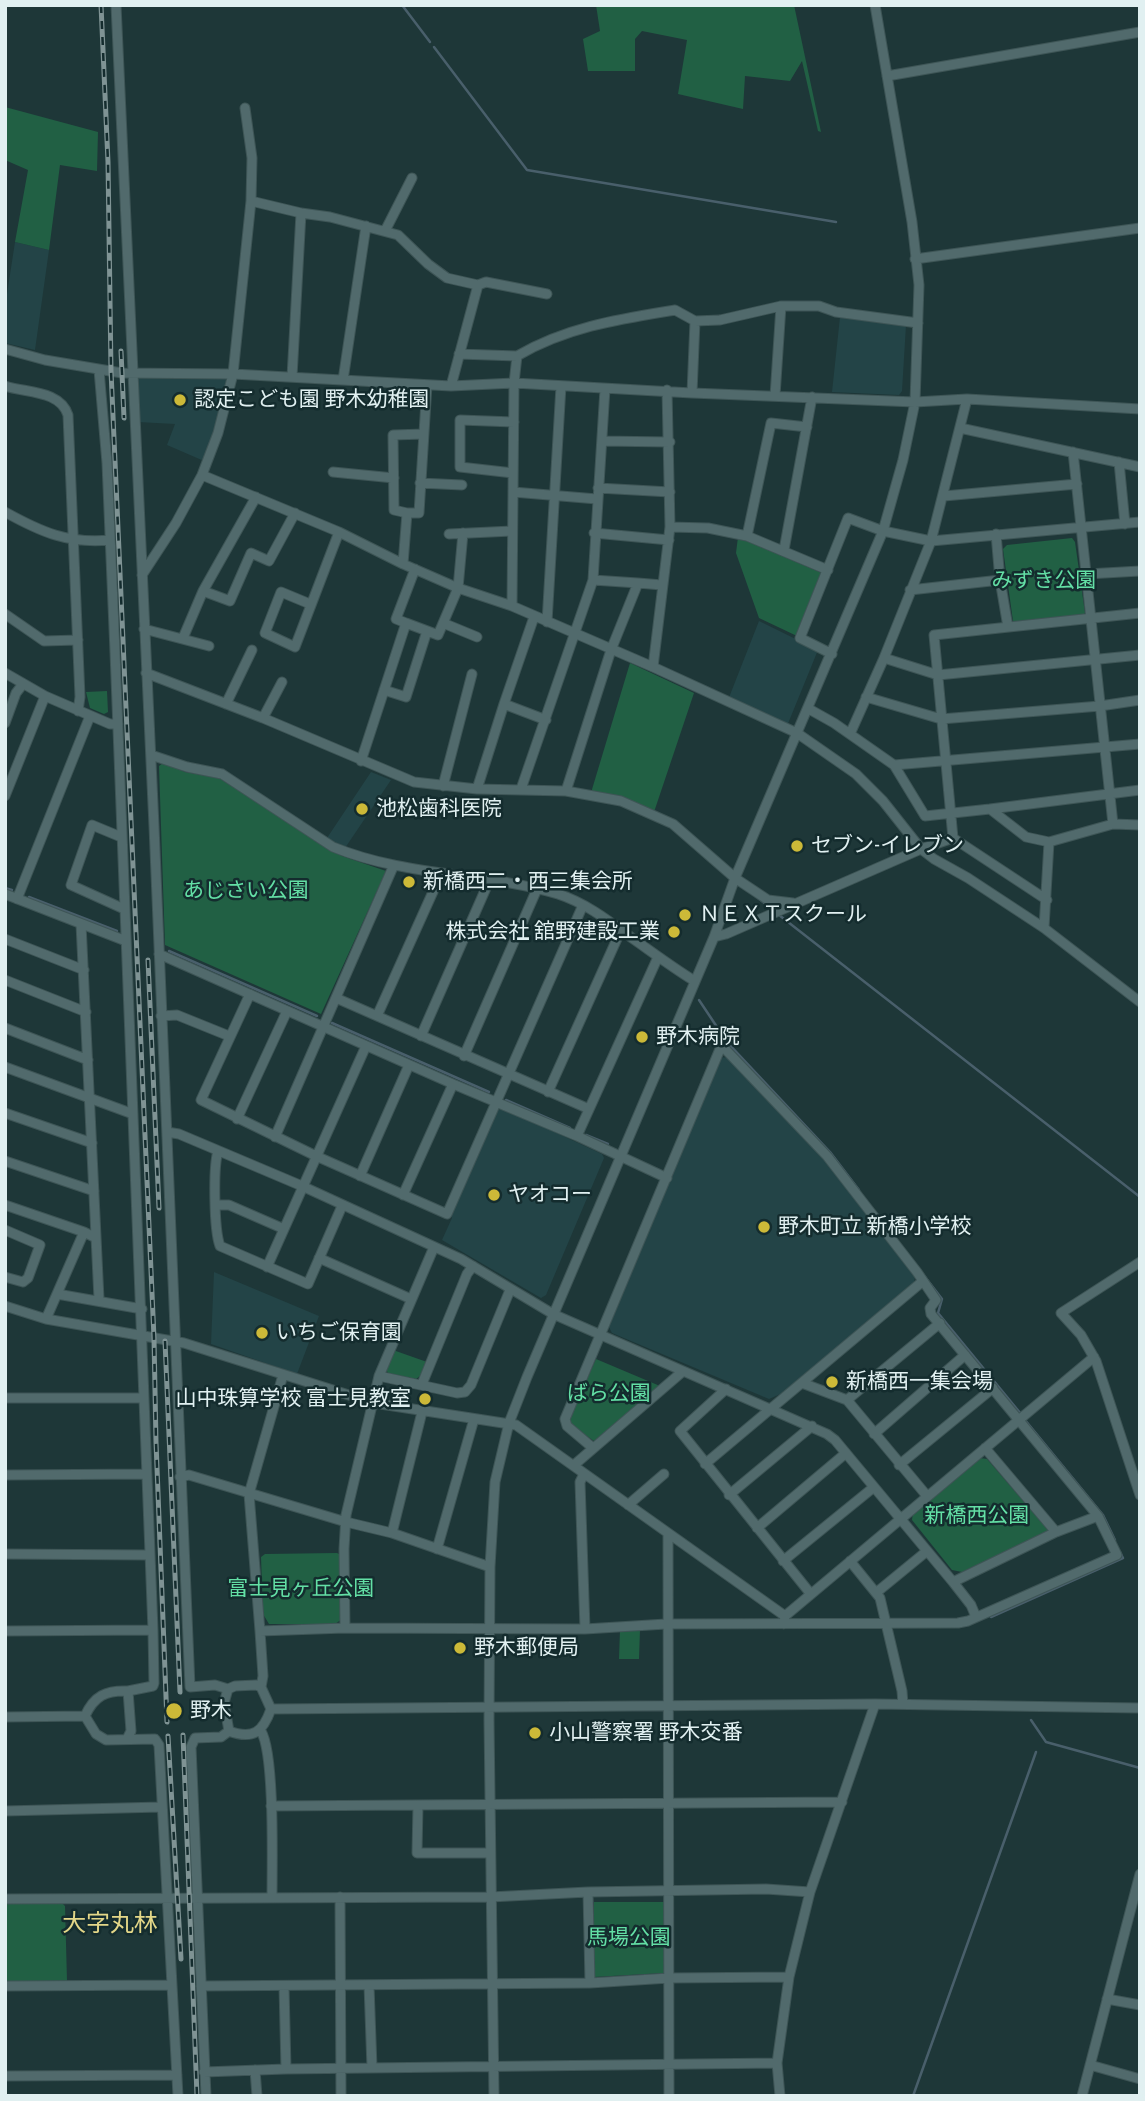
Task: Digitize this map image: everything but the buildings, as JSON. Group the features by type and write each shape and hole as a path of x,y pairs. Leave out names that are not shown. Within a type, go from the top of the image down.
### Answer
{"street":[{"path":"116,5 190,1687 215,1685 228,1689 235,1686 261,1686"},
{"path":"494,2096 490,1897 490,1567 495,1482 509,1423 619,1156 714,937 735,878 883,531 904,460 915,402 919,285 912,222 875,5"},
{"path":"887,76 1140,32"},
{"path":"141,577 176,523 202,475 218,433 233,374 251,201 252,158 245,108"},
{"path":"385,231 412,178"},
{"path":"251,201 330,217 398,235 447,278 478,285 486,282 547,294"},
{"path":"292,377 301,213"},
{"path":"343,380 366,226"},
{"path":"915,259 1140,228"},
{"path":"451,386 478,285"},
{"path":"459,354 517,356 544,340 606,321 675,310 695,321 720,320 780,306 820,306 836,312 918,323"},
{"path":"775,396 780,306"},
{"path":"692,393 695,321"},
{"path":"5,349 99,370 133,372 233,374 451,386 514,383 915,402 967,399 1140,409"},
{"path":"512,606 514,383 517,356"},
{"path":"85,1716 96,1698 103,1694 153,1686 154,1683 118,724 107,463 99,370"},
{"path":"424,434 393,435 394,510 419,513 420,483 424,434 427,385"},
{"path":"5,386 52,397 65,407 68,415 80,697 78,711"},
{"path":"547,622 561,386"},
{"path":"521,789 593,580 605,389"},
{"path":"653,667 670,527 667,390"},
{"path":"784,550 812,397"},
{"path":"850,734 931,541 967,399"},
{"path":"513,473 460,467 460,420 514,422"},
{"path":"747,536 771,423 807,427"},
{"path":"960,428 1140,467"},
{"path":"602,441 670,442"},
{"path":"1073,453 1112,824"},
{"path":"1119,462 1125,524"},
{"path":"332,472 394,478"},
{"path":"202,475 339,532 458,588 512,606 653,667 797,733 856,774 883,801 921,849 1044,928 1140,1002"},
{"path":"420,483 463,485"},
{"path":"944,496 1077,484"},
{"path":"513,492 555,497 598,493 670,492"},
{"path":"183,638 203,591 256,498"},
{"path":"5,512 28,525 73,541 110,540"},
{"path":"203,591 230,601 251,553 269,561 295,513"},
{"path":"403,564 407,513"},
{"path":"832,654 800,638 848,518 883,531 931,541 1140,522"},
{"path":"670,527 708,528 747,536 828,570"},
{"path":"449,534 512,531"},
{"path":"310,604 281,592 265,633 295,648 339,532"},
{"path":"415,569 396,620 438,635 458,588 463,533"},
{"path":"594,533 669,540"},
{"path":"996,534 1008,627"},
{"path":"1087,574 1140,571"},
{"path":"593,580 662,585"},
{"path":"911,590 1000,580"},
{"path":"566,791 611,650 638,583"},
{"path":"953,838 934,635 1140,613"},
{"path":"5,614 44,641 78,640"},
{"path":"477,789 534,617"},
{"path":"360,761 406,623"},
{"path":"443,623 477,638"},
{"path":"144,629 209,646"},
{"path":"384,690 406,696 427,631"},
{"path":"226,704 252,650"},
{"path":"884,658 938,675 1140,655"},
{"path":"5,673 78,711 118,724"},
{"path":"146,673 414,782 477,789 566,791 621,801 673,824 735,878 768,901 793,903"},
{"path":"443,786 472,674"},
{"path":"262,718 282,682"},
{"path":"5,723 16,693 23,684"},
{"path":"5,796 45,696"},
{"path":"866,697 941,719 1100,706 1140,700"},
{"path":"504,704 545,720"},
{"path":"809,709 894,765 925,816 1140,790"},
{"path":"18,899 90,716"},
{"path":"894,765 1140,744"},
{"path":"151,755 187,767 222,774 333,847 393,867 490,879 560,895 583,905 693,981"},
{"path":"990,809 1026,837 1049,842 1112,824 1140,825"},
{"path":"121,837 92,825 71,885 124,909"},
{"path":"714,937 953,838"},
{"path":"953,838 1047,900"},
{"path":"1044,928 1049,842"},
{"path":"275,1137 393,867"},
{"path":"377,1016 441,874"},
{"path":"421,1037 490,879"},
{"path":"464,1056 537,889"},
{"path":"5,894 126,942"},
{"path":"250,994 201,1101 447,1214 583,905"},
{"path":"81,924 99,1299"},
{"path":"548,1092 621,930"},
{"path":"5,939 85,970"},
{"path":"159,954 577,1136 667,1178"},
{"path":"577,1136 658,957"},
{"path":"5,981 86,1012"},
{"path":"335,998 589,1109"},
{"path":"237,1119 287,1011"},
{"path":"161,1016 177,1016 229,1036"},
{"path":"5,1028 88,1060"},
{"path":"267,1267 366,1046"},
{"path":"260,1631 490,1627 584,1629 784,1620 958,1623 1117,1555 1098,1516 930,1311 935,1297 827,1156 725,1049 720,1049 565,1419 567,1426 593,1448"},
{"path":"360,1176 409,1065"},
{"path":"5,1067 133,1114"},
{"path":"404,1195 453,1084"},
{"path":"5,1113 92,1143"},
{"path":"167,1132 179,1134 302,1186 473,1266 553,1314 812,1426 835,1440 971,1605 976,1617"},
{"path":"218,1152 215,1160 220,1246 267,1267 308,1284 342,1206"},
{"path":"5,1161 94,1191"},
{"path":"216,1205 229,1205 284,1229"},
{"path":"6,1207 96,1238"},
{"path":"5,1230 40,1245 28,1278 23,1282 5,1277"},
{"path":"46,1319 84,1232"},
{"path":"345,1628 346,1522 379,1376 434,1247"},
{"path":"319,1258 411,1299"},
{"path":"1140,1262 1061,1313 1081,1335 1094,1357 1140,1494"},
{"path":"422,1384 467,1274 473,1266"},
{"path":"705,1464 923,1281"},
{"path":"379,1376 457,1393 465,1392 471,1385 510,1290"},
{"path":"57,1294 99,1299 142,1309"},
{"path":"5,1306 46,1319 174,1342 374,1403 509,1423 521,1428 574,1465 784,1620"},
{"path":"847,1400 940,1323"},
{"path":"874,1434 965,1355"},
{"path":"784,1620 810,1593 1094,1357"},
{"path":"574,1465 682,1372"},
{"path":"272,1898 271,1806 266,1742 261,1731 271,1709 261,1686 263,1676 260,1631 248,1493 283,1375"},
{"path":"802,1383 847,1400 927,1496"},
{"path":"899,1465 993,1388"},
{"path":"726,1390 680,1432 810,1593"},
{"path":"5,1398 144,1398"},
{"path":"392,1533 422,1412"},
{"path":"438,1549 474,1419"},
{"path":"729,1495 812,1426"},
{"path":"985,1448 1056,1532"},
{"path":"757,1528 846,1453"},
{"path":"5,1475 147,1474"},
{"path":"584,1474 580,1482 584,1629"},
{"path":"628,1505 664,1474"},
{"path":"180,1477 189,1475 392,1533 490,1567"},
{"path":"783,1561 874,1487"},
{"path":"953,1583 1056,1532 1098,1516"},
{"path":"668,1534 666,1624 669,2096"},
{"path":"877,1592 927,1551"},
{"path":"5,1554 150,1555"},
{"path":"850,1560 877,1592 903,1704"},
{"path":"5,1631 153,1630"},
{"path":"228,1689 224,1703 229,1731"},
{"path":"127,1739 131,1731 128,1691"},
{"path":"780,2096 776,2063 789,1977 810,1892 875,1704"},
{"path":"271,1709 875,1704 1140,1708"},
{"path":"5,1717 85,1716"},
{"path":"85,1716 96,1734 106,1740 158,1742 178,2096"},
{"path":"229,1731 239,1735 261,1731"},
{"path":"206,2096 191,1742 195,1738 221,1737 229,1731"},
{"path":"271,1806 842,1802"},
{"path":"418,1805 417,1853 490,1853"},
{"path":"5,1811 161,1807"},
{"path":"1082,2096 1136,1903 1140,1874"},
{"path":"5,1899 490,1897 589,1892 766,1889 810,1892"},
{"path":"589,1892 590,1983"},
{"path":"340,1897 341,2096"},
{"path":"201,1986 590,1983 669,1978 789,1977"},
{"path":"369,1985 372,2068"},
{"path":"5,1986 171,1986"},
{"path":"284,1986 286,2069"},
{"path":"1107,1999 1140,2005"},
{"path":"204,2072 494,2065 669,2066 776,2063"},
{"path":"1090,2065 1140,2078"},
{"path":"255,2070 257,2096"},
{"path":"5,2076 177,2075"}],"shaded area":[{"path":"15,242 49,250 35,350 5,343 5,307"},
{"path":"840,317 906,325 902,391 899,395 832,392"},
{"name":"認定こども園 野木幼稚園","path":"137,377 228,378 216,429 204,461 167,445 175,424 138,422"},
{"path":"759,621 818,650 787,726 728,700"},
{"path":"371,772 391,780 345,848 327,838"},
{"name":"野木町立 新橋小学校","path":"728,1057 823,1157 915,1276 914,1284 785,1392 769,1399 612,1333 609,1327 719,1058"},
{"path":"503,1108 602,1154 604,1158 546,1295 541,1298 442,1240 452,1218 450,1212 496,1111"},
{"name":"いちご保育園","path":"214,1272 319,1316 297,1374 211,1344"}],"green space":[{"path":"596,5 794,5 821,132 818,131 802,61 790,81 745,76 743,109 678,94 687,40 642,31 635,39 635,71 588,71 583,39 600,31"},
{"path":"5,107 98,132 97,171 60,165 49,250 15,242 28,170 5,160"},
{"path":"738,537 822,573 797,636 759,618 736,553"},
{"name":"みずき公園","path":"1072,538 1075,542 1085,613 1082,617 1016,623 1013,621 1003,549 1007,545"},
{"path":"630,663 694,693 653,815 590,796"},
{"path":"107,691 108,712 104,714 90,708 86,692"},
{"name":"あじさい公園","path":"163,763 185,772 219,778 342,856 386,871 321,1014 165,945 159,766"},
{"path":"393,1350 427,1362 423,1374 416,1379 389,1374 385,1369"},
{"name":"ばら公園","path":"596,1359 660,1386 594,1441 571,1425 569,1419"},
{"name":"新橋西公園","path":"980,1458 987,1459 1049,1531 962,1572 952,1570 912,1520 913,1512"},
{"name":"富士見ヶ丘公園","path":"265,1554 341,1555 342,1619 335,1624 269,1624 263,1614 261,1557"},
{"path":"620,1630 640,1630 639,1659 619,1659"},
{"name":"馬場公園","path":"594,1902 664,1902 664,1973 594,1977"},
{"path":"62,1903 65,1906 67,1981 5,1983 5,1904"}],"waterway":[{"path":"402,5 430,42"},
{"path":"434,47 527,170 836,222"},
{"path":"5,888 12,890"},
{"path":"29,897 117,931"},
{"path":"757,897 774,911"},
{"path":"779,915 1140,1197"},
{"path":"169,951 317,1016"},
{"path":"699,1000 727,1042 830,1152 859,1190"},
{"path":"332,1023 489,1092"},
{"path":"506,1100 570,1128"},
{"path":"586,1135 608,1144"},
{"path":"922,1273 942,1299 938,1313 1021,1414"},
{"path":"1025,1420 1103,1515 1115,1540"},
{"path":"991,1617 1123,1558 1120,1552"},
{"path":"1031,1720 1046,1742 1140,1768"},
{"path":"913,2096 1036,1752"}],"railway":[{"path":"101,5 108,162 111,371 154,1338 167,1722"},
{"path":"121,351 124,418"},
{"path":"148,960 159,1208"},
{"path":"165,1341 180,1692"},
{"path":"183,1735 197,2096"},
{"path":"168,1736 181,1959"}],"place":[{"name":"認定こども園 野木幼稚園","path":"180,400"},
{"name":"池松歯科医院","path":"362,809"},
{"name":"セブン-イレブン","path":"797,846"},
{"name":"新橋西二・西三集会所","path":"409,882"},
{"name":"ＮＥＸＴスクール","path":"685,915"},
{"name":"株式会社 舘野建設工業","path":"674,932"},
{"name":"野木病院","path":"642,1037"},
{"name":"ヤオコー","path":"494,1195"},
{"name":"野木町立 新橋小学校","path":"764,1227"},
{"name":"いちご保育園","path":"262,1333"},
{"name":"新橋西一集会場","path":"832,1382"},
{"name":"山中珠算学校 富士見教室","path":"425,1399"},
{"name":"野木郵便局","path":"460,1648"},
{"name":"野木","path":"174,1711"},
{"name":"小山警察署 野木交番","path":"535,1733"}],"district":[{"name":"大字丸林","path":"110,1924"}]}
